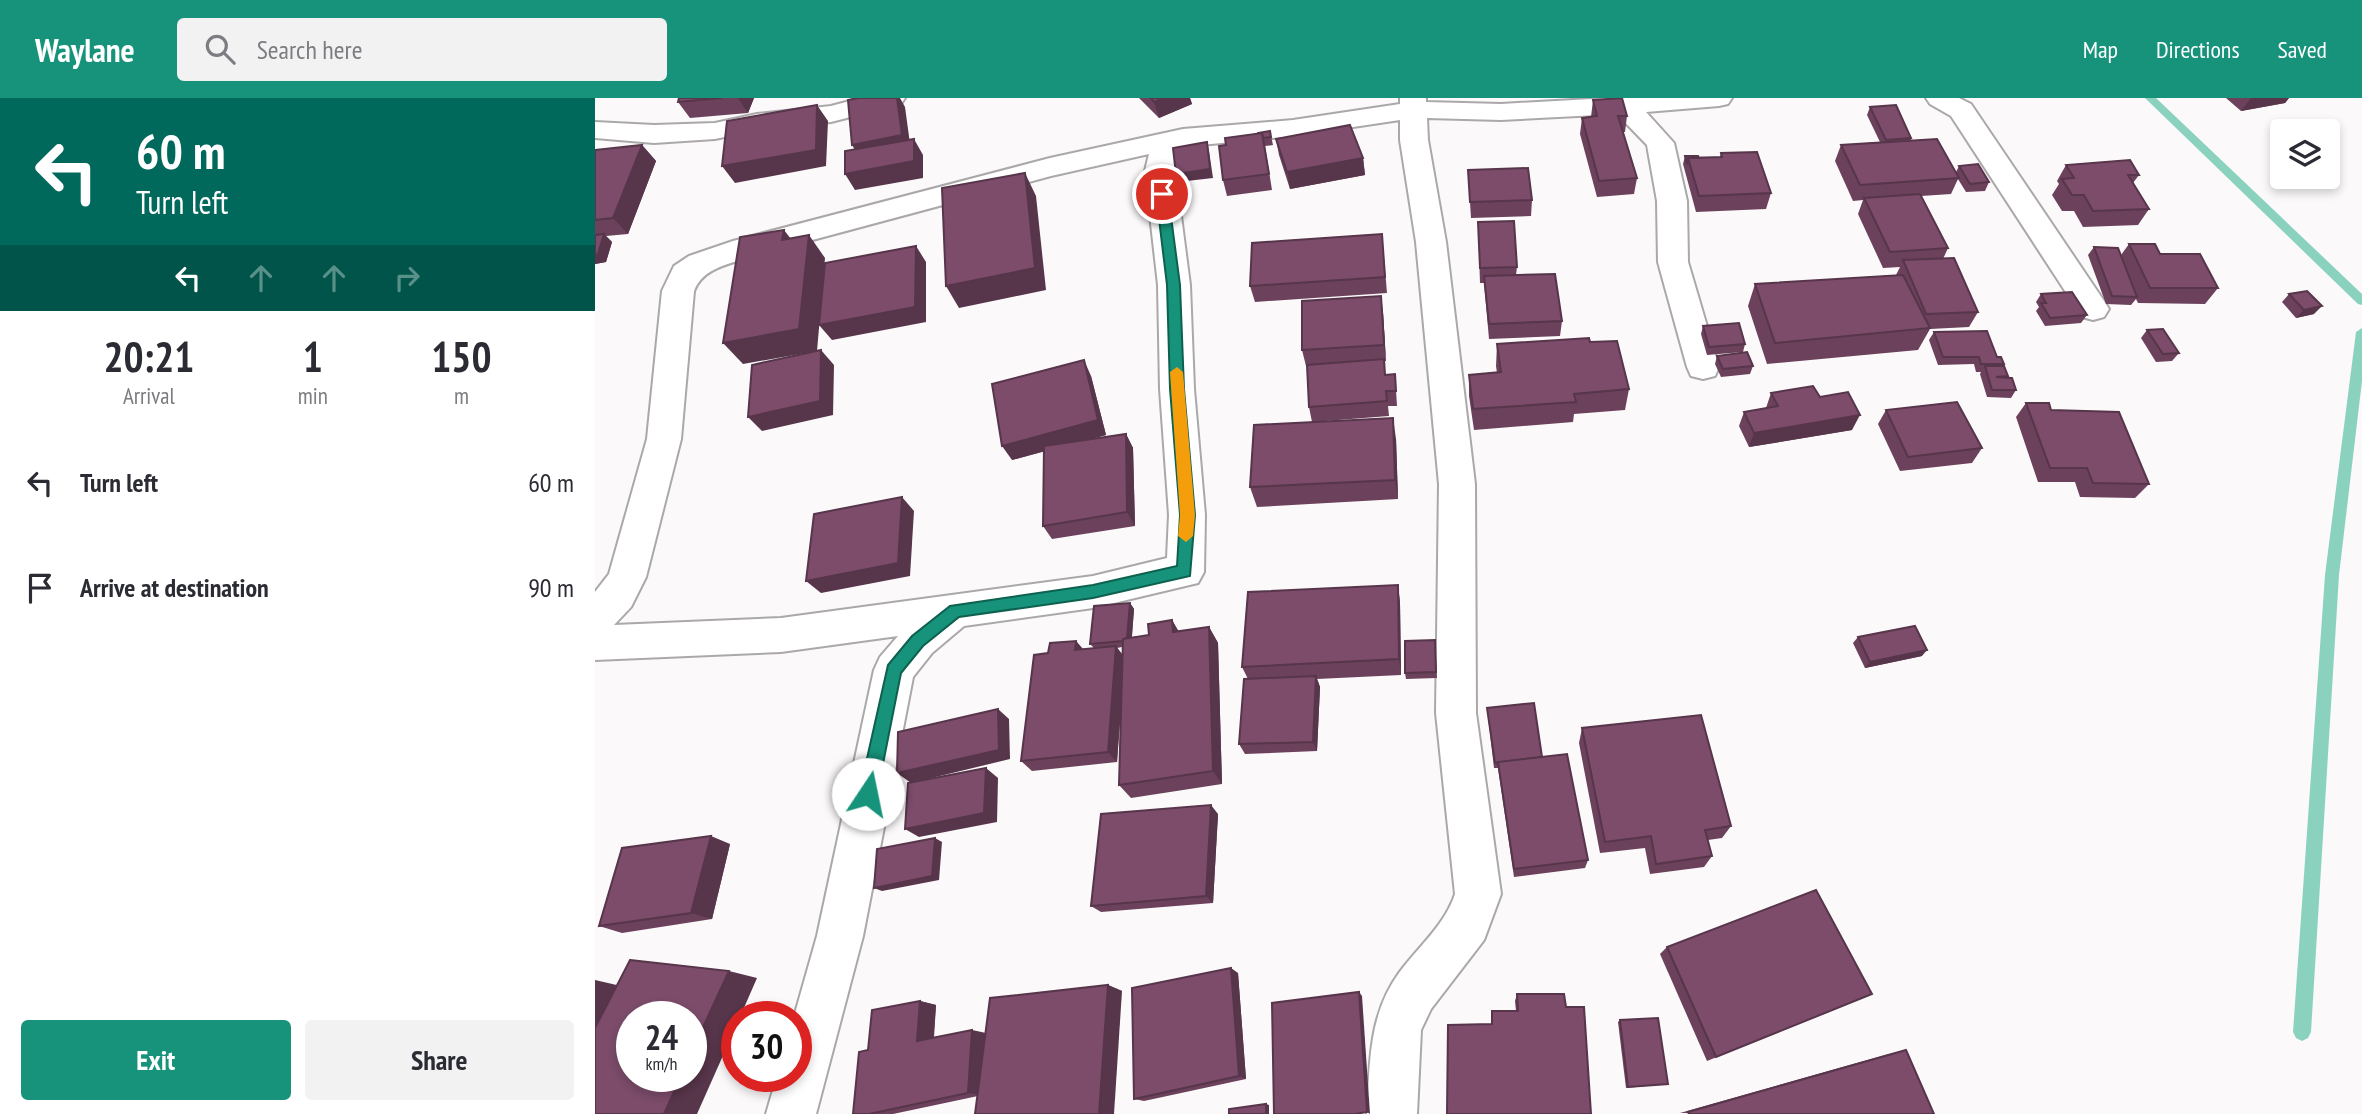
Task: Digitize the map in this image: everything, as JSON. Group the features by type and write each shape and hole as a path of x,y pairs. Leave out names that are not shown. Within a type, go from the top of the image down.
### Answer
{"street":[{"path":"595,130 654,134 715,131 757,122 831,114 892,98"},
{"path":"595,619 617,595 627,576 664,439 678,291 685,274 700,263 744,248 1049,167 1183,138 1293,128 1413,104 1501,112 1719,98"},
{"path":"1939,98 1961,110 2093,309"},
{"path":"1392,1114 1397,1028 1414,992 1468,924 1478,894 1456,713 1457,484 1413,104"},
{"path":"1625,106 1660,144 1672,201 1673,262 1703,368"},
{"path":"595,643 781,635 1093,592 1149,577 1185,572 1187,515 1177,389 1174,285 1159,171 1160,159 1183,138"},
{"path":"791,1114 841,936 894,670 918,641 955,611"}],"building":[{"path":"679,98 722,98 678,102"},
{"path":"897,98 902,135 852,145 848,100"},
{"path":"1622,98 1627,116 1618,116 1637,178 1599,181 1582,118 1597,116 1593,100"},
{"path":"817,105 816,150 722,166 727,121"},
{"path":"1896,105 1911,138 1886,140 1870,107"},
{"path":"1350,125 1363,158 1287,172 1276,139"},
{"path":"1270,131 1271,137 1263,138 1262,133 1258,134 1258,133"},
{"path":"1262,133 1269,174 1223,180 1219,146 1226,145 1225,138"},
{"path":"914,139 914,161 845,174 845,151"},
{"path":"1937,139 1959,178 1860,185 1841,145"},
{"path":"1207,142 1210,169 1176,174 1173,148"},
{"path":"642,145 613,218 595,220 595,150"},
{"path":"1757,152 1771,193 1699,196 1688,158 1722,157 1721,153"},
{"path":"1685,156 1699,158 1688,158 1687,164"},
{"path":"2130,160 2139,175 2128,175 2149,209 2093,211 2084,195 2072,195 2062,179 2074,178 2066,165"},
{"path":"1978,164 1989,182 1970,184 1959,166"},
{"path":"1528,168 1532,200 1470,202 1468,170"},
{"path":"1025,173 1035,268 946,286 942,188"},
{"path":"1920,194 1948,248 1890,252 1864,198"},
{"path":"1514,221 1517,267 1480,268 1478,222"},
{"path":"784,230 782,240 809,235 799,329 723,343 740,237"},
{"path":"604,234 598,254 595,255 595,235"},
{"path":"1382,234 1385,277 1250,286 1252,243"},
{"path":"2129,244 2155,244 2160,254 2200,254 2218,288 2150,288"},
{"path":"916,246 915,307 819,325 825,263"},
{"path":"2094,247 2118,248 2137,297 2112,296"},
{"path":"1954,258 1978,312 1926,314 1903,260"},
{"path":"1555,274 1562,321 1489,324 1484,276"},
{"path":"1903,275 1930,328 1775,343 1755,284"},
{"path":"2307,291 2322,306 2304,310 2289,294"},
{"path":"2072,292 2087,315 2050,318 2041,303 2046,303 2041,294"},
{"path":"1381,296 1384,345 1302,350 1302,301"},
{"path":"1739,323 1745,344 1709,347 1703,326"},
{"path":"2163,329 2179,353 2163,354 2147,330"},
{"path":"1987,331 1997,357 2001,357 2004,364 1981,364 1979,357 1943,357 1934,332"},
{"path":"1589,338 1590,342 1617,341 1629,389 1574,394 1576,402 1473,409 1469,375 1501,372 1497,344"},
{"path":"821,350 820,401 748,417 752,365"},
{"path":"1747,352 1753,366 1723,369 1717,356"},
{"path":"1384,359 1385,375 1395,374 1396,391 1386,391 1387,401 1309,407 1307,365"},
{"path":"1084,360 1098,420 1002,446 992,384"},
{"path":"1985,366 2004,366 2008,376 1996,377 2012,378 2016,390 1992,390"},
{"path":"1813,386 1820,397 1848,392 1860,415 1754,433 1744,412 1778,406 1771,393"},
{"path":"1957,402 1982,448 1908,457 1886,410"},
{"path":"2026,403 2049,403 2051,410 2119,412 2149,484 2093,483 2087,468 2050,468"},
{"path":"1393,418 1395,480 1250,487 1254,425"},
{"path":"1126,434 1127,512 1043,526 1044,446"},
{"path":"902,497 898,563 806,581 814,514"},
{"path":"1398,585 1399,659 1242,667 1248,592"},
{"path":"1130,603 1127,638 1123,641 1090,644 1094,606"},
{"path":"1172,620 1173,632 1209,627 1213,771 1119,785 1123,639 1149,635 1148,624"},
{"path":"1915,626 1927,650 1870,662 1858,637"},
{"path":"1435,640 1436,672 1405,673 1405,641"},
{"path":"1076,641 1075,650 1116,646 1108,752 1021,761 1034,655 1048,653 1050,643"},
{"path":"1316,676 1313,742 1239,744 1244,679"},
{"path":"1534,703 1542,757 1495,763 1487,708"},
{"path":"998,709 999,750 897,773 898,732"},
{"path":"1701,715 1731,826 1705,830 1712,856 1656,864 1651,836 1605,842 1582,728"},
{"path":"1567,754 1588,860 1514,869 1498,762"},
{"path":"986,768 984,813 905,829 908,783"},
{"path":"1211,805 1206,896 1091,906 1101,814"},
{"path":"711,836 691,913 599,926 622,848"},
{"path":"935,838 932,876 874,888 877,849"},
{"path":"1816,890 1872,994 1716,1057 1667,947"},
{"path":"630,960 729,971 707,1018 707,1001 616,1001 616,1092 674,1092 664,1114 595,1114 595,1028"},
{"path":"1231,968 1239,1076 1134,1099 1132,988"},
{"path":"1108,985 1099,1114 975,1114 990,998"},
{"path":"1359,992 1367,1112 1274,1114 1272,1003"},
{"path":"1517,994 1564,994 1566,1007 1584,1007 1591,1114 1447,1114 1448,1025 1492,1024 1492,1011 1518,1011"},
{"path":"920,1001 917,1041 972,1030 968,1093 869,1114 853,1114 859,1052 868,1050 872,1010"},
{"path":"1658,1018 1668,1084 1628,1087 1620,1020"},
{"path":"1906,1050 1934,1114 1688,1112"},
{"path":"1266,1104 1266,1114 1229,1114 1229,1109"}],"waterway":[{"path":"2150,98 2362,301"},
{"path":"2302,1032 2332,575 2362,332"}],"slow traffic":[{"path":"1177,372 1187,515 1186,536"}],"route":[{"path":"868,794 894,670 918,641 955,611 1093,592 1149,577 1185,572 1187,515 1177,389 1174,285 1162,194"}]}
